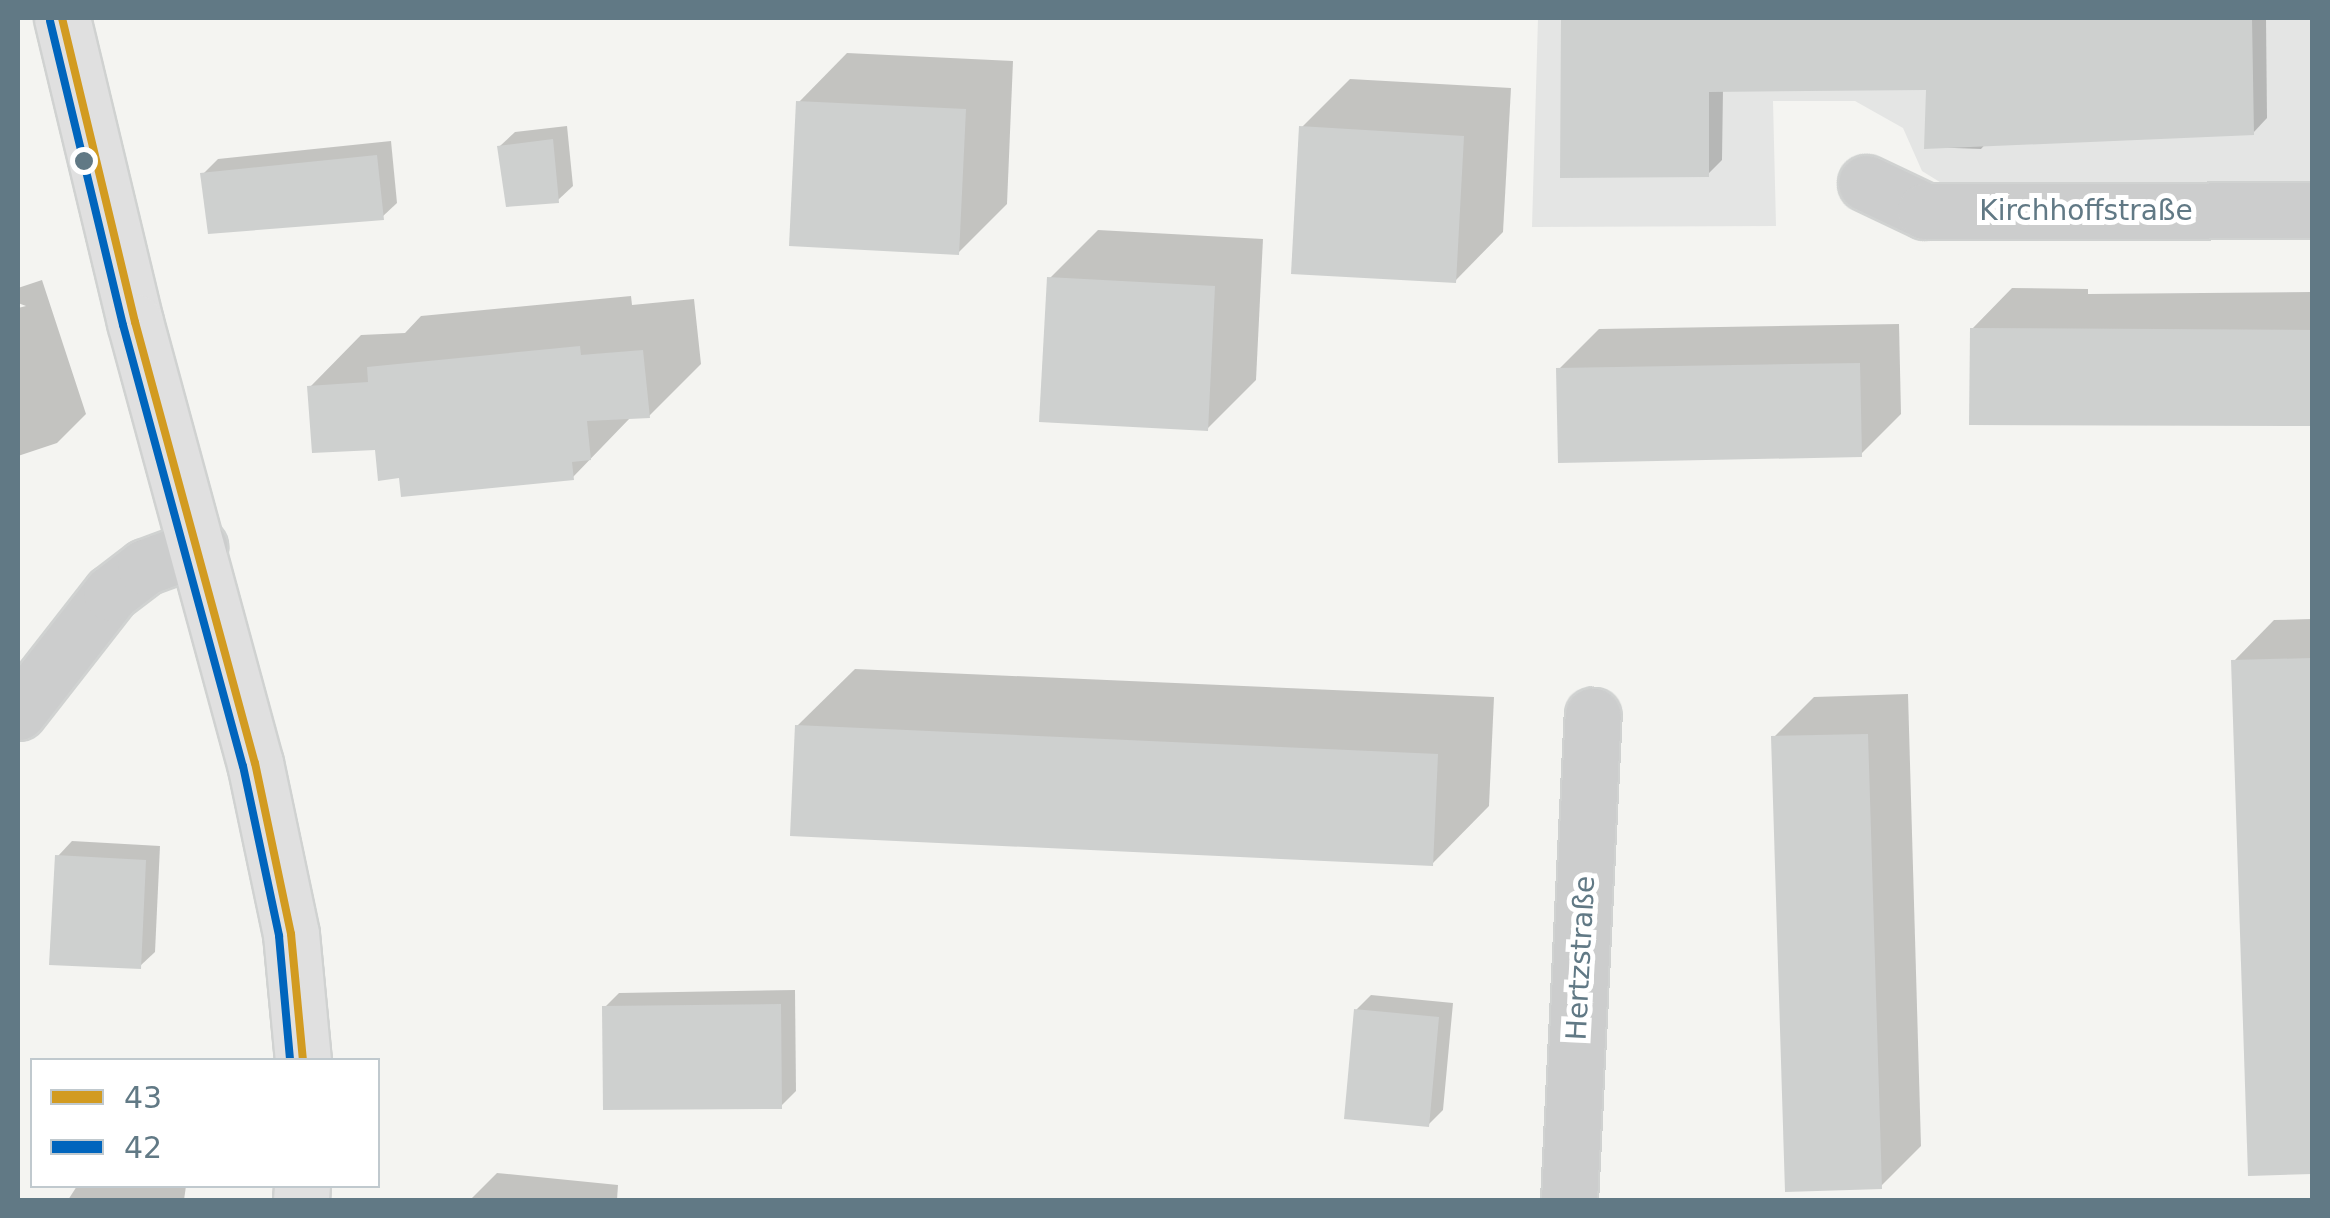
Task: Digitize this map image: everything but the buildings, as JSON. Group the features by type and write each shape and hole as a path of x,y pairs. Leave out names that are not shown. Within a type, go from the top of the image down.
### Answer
{"main road":[{"path":"62,18 135,322 199,548 292,934 302,1058"}],"street":[{"name":"Kirchhoffstraße","path":"1866,183 1926,210 2312,210"},
{"path":"18,712 111,593 145,567 199,548"},
{"name":"Hertzstraße","path":"1569,1200 1593,716"}],"shaded area":[{"path":"1538,18 2312,18 2312,182 1956,192 1922,171 1903,128 1855,101 1773,101 1776,226 1532,227"}],"transit line":[{"name":"43","path":"62,18 135,322 255,763 291,934 303,1058"},
{"name":"42","path":"50,21 123,325 243,766 279,936 290,1058"}]}
